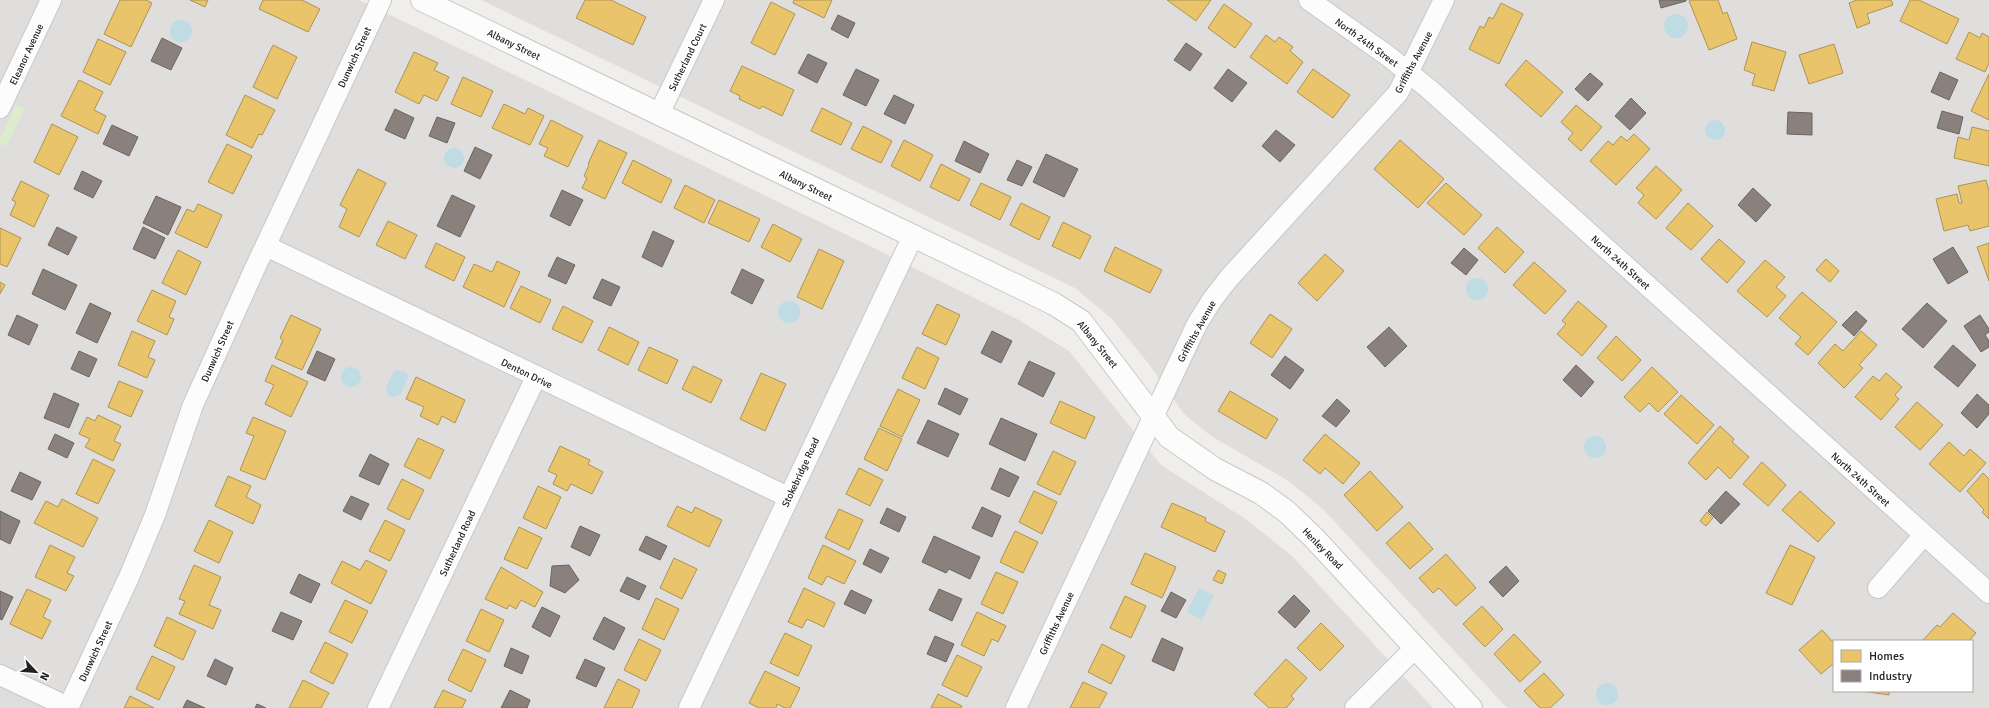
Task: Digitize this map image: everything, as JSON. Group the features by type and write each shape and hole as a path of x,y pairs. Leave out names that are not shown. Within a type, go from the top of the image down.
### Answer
{"street":[{"name":"Eleanor Avenue","path":"0,108 51,0"},
{"name":"Dunwich Street","path":"68,707 129,577 155,515 193,405 381,0"},
{"name":"Albany Street","path":"422,0 1054,304 1082,321 1153,415"},
{"name":"Sutherland Court","path":"659,114 714,0"},
{"name":"North 24th Street","path":"1309,0 1388,56 1429,89 1989,594"},
{"name":"Griffiths Avenue","path":"1016,708 1197,324 1212,300 1229,278 1398,93 1444,0"},
{"name":"Stokebridge Road","path":"689,708 913,236"},
{"name":"Denton Drive","path":"266,246 788,497"},
{"name":"Sutherland Road","path":"378,708 536,377"},
{"name":"Henley Road","path":"1153,415 1176,443 1215,469 1261,493 1287,512 1314,538 1471,708"},
{"path":"1878,588 1924,535"},
{"path":"1355,708 1415,648"},
{"path":"0,675 68,707"}],"shaded area":[{"path":"0,0 359,0 876,249 1017,319 1069,351 1161,465 1247,520 1292,556 1433,708 0,708"},
{"path":"481,0 1989,0 1989,708 1507,708 1323,509 1287,480 1211,436 1184,414 1148,363 1112,319 1075,288"}],"green space":[{"path":"16,105 25,108 6,147 0,143 0,139"}],"water":[{"path":"1676,14 1681,15 1687,21 1687,31 1681,37 1676,38 1671,37 1665,31 1664,26 1665,21 1671,15"},
{"path":"181,20 189,23 192,31 189,39 181,42 173,39 170,31 173,23"},
{"path":"1711,120 1719,120 1725,126 1725,134 1719,140 1711,140 1705,134 1705,126"},
{"path":"450,148 458,148 464,154 464,162 458,168 450,168 444,162 444,154"},
{"path":"1477,278 1481,279 1487,285 1487,293 1481,299 1477,300 1473,299 1467,293 1466,289 1467,285 1473,279"},
{"path":"789,301 797,304 800,312 797,320 789,323 781,320 778,312 781,304"},
{"path":"347,367 355,367 361,373 361,381 355,387 347,387 341,381 341,373"},
{"path":"397,370 406,372 408,377 400,395 392,397 388,395 386,388 393,372"},
{"path":"1595,436 1599,437 1605,443 1605,451 1599,457 1595,458 1591,457 1585,451 1584,447 1585,443 1591,437"},
{"path":"1199,588 1214,595 1202,620 1187,612"},
{"path":"1607,683 1615,686 1618,694 1615,702 1607,705 1599,702 1596,694 1599,686"}],"building: Homes":[{"path":"120,0 146,0 152,3 131,47 104,34"},
{"path":"190,0 208,0 205,7"},
{"path":"263,0 302,0 320,9 308,32 259,9"},
{"path":"585,0 611,0 646,17 633,45 576,18"},
{"path":"794,0 832,0 824,18 793,3"},
{"path":"1167,0 1211,0 1196,21"},
{"path":"1718,0 1723,14 1727,12 1737,39 1709,50 1689,1"},
{"path":"1857,0 1891,0 1893,5 1867,14 1870,23 1857,28 1849,3"},
{"path":"1910,0 1919,0 1959,19 1947,44 1900,21"},
{"path":"771,2 795,14 775,55 751,43"},
{"path":"1501,3 1523,14 1499,64 1469,49 1480,26 1484,28 1489,17 1493,19"},
{"path":"1224,4 1252,24 1235,48 1208,28"},
{"path":"1969,32 1980,38 1982,33 1989,37 1989,63 1985,72 1956,59"},
{"path":"1266,35 1275,42 1279,37 1293,47 1290,51 1303,62 1287,84 1250,57"},
{"path":"98,39 126,52 110,85 83,72"},
{"path":"1752,42 1786,52 1774,91 1752,85 1755,74 1744,70"},
{"path":"1834,44 1843,73 1809,84 1799,55"},
{"path":"273,45 297,57 277,99 253,87"},
{"path":"414,52 438,63 434,70 449,77 437,101 424,95 419,104 395,92"},
{"path":"1526,60 1563,92 1541,117 1505,85"},
{"path":"742,66 794,90 782,116 762,106 760,109 739,99 740,96 730,91"},
{"path":"1313,69 1350,95 1333,118 1297,92"},
{"path":"1989,74 1989,120 1971,111"},
{"path":"463,77 493,91 481,117 451,104"},
{"path":"79,80 103,92 94,110 106,116 98,134 61,116"},
{"path":"245,95 275,110 262,135 259,134 252,148 226,135"},
{"path":"504,104 525,114 528,108 544,116 530,145 492,128"},
{"path":"1576,105 1602,127 1581,151 1568,139 1573,133 1561,122"},
{"path":"822,108 852,123 841,145 811,131"},
{"path":"551,120 583,136 568,167 544,156 548,148 539,144"},
{"path":"52,124 78,137 59,175 34,162"},
{"path":"863,126 892,141 881,163 851,149"},
{"path":"1972,127 1989,131 1989,166 1954,158 1958,137 1969,140"},
{"path":"1634,134 1650,149 1616,185 1590,161 1608,141 1613,145 1621,136 1627,141"},
{"path":"599,140 627,153 605,199 582,188 587,178 584,176 589,165 588,164"},
{"path":"904,140 933,155 920,181 891,166"},
{"path":"1400,140 1444,179 1418,208 1374,169"},
{"path":"227,144 252,156 233,194 208,182"},
{"path":"633,160 672,180 661,203 622,183"},
{"path":"941,164 970,179 959,201 930,187"},
{"path":"1656,166 1682,190 1656,219 1638,203 1644,195 1636,188"},
{"path":"358,169 386,183 359,237 339,227 347,209 340,205"},
{"path":"1986,180 1989,191 1989,226 1970,231 1968,225 1944,231 1936,199 1957,194 1959,203 1962,203 1958,186"},
{"path":"21,181 49,195 34,227 10,215 16,202 12,200"},
{"path":"981,183 1011,197 1000,220 970,205"},
{"path":"1446,183 1482,215 1464,235 1427,203"},
{"path":"685,185 715,200 704,223 674,208"},
{"path":"719,200 760,219 749,242 708,223"},
{"path":"1021,203 1050,217 1039,240 1010,225"},
{"path":"1688,203 1713,226 1691,250 1666,228"},
{"path":"198,204 222,215 207,248 175,233 187,209 194,212"},
{"path":"388,221 417,235 405,259 376,245"},
{"path":"1063,222 1091,236 1080,259 1052,246"},
{"path":"773,224 802,239 790,262 761,247"},
{"path":"1497,227 1524,252 1505,273 1478,248"},
{"path":"0,228 21,238 7,267 0,264"},
{"path":"1719,239 1745,262 1727,283 1701,259"},
{"path":"436,243 465,257 454,281 425,267"},
{"path":"1989,243 1989,281 1977,247"},
{"path":"1115,247 1162,270 1150,293 1104,271"},
{"path":"819,249 844,261 822,309 797,297"},
{"path":"178,250 201,262 186,295 162,283"},
{"path":"1325,254 1344,271 1317,301 1298,283"},
{"path":"1826,259 1839,271 1830,282 1816,270"},
{"path":"1765,260 1785,277 1776,287 1786,296 1767,317 1737,291"},
{"path":"497,261 520,272 504,307 463,287 474,264 492,272"},
{"path":"1534,262 1566,291 1545,314 1513,285"},
{"path":"0,282 5,285 0,294"},
{"path":"521,286 551,300 540,323 510,308"},
{"path":"152,290 176,301 169,317 174,319 167,335 137,321"},
{"path":"1802,292 1837,322 1808,355 1795,344 1801,337 1779,318"},
{"path":"1578,301 1607,326 1582,356 1557,334 1566,324 1562,321"},
{"path":"937,304 960,315 946,345 922,334"},
{"path":"563,306 593,321 582,343 552,329"},
{"path":"1270,314 1292,329 1272,358 1250,343"},
{"path":"291,315 321,329 302,370 275,358 283,340 280,338"},
{"path":"609,327 639,342 628,365 598,350"},
{"path":"132,331 155,341 148,357 155,360 147,378 118,365"},
{"path":"1861,331 1877,345 1859,365 1863,368 1844,388 1818,363 1835,344 1843,351"},
{"path":"1616,336 1641,360 1622,381 1597,358"},
{"path":"649,347 678,360 667,384 638,370"},
{"path":"917,347 939,358 925,389 902,378"},
{"path":"272,365 308,382 291,417 265,404 274,385 265,381"},
{"path":"693,366 722,380 711,403 682,389"},
{"path":"1652,367 1678,392 1658,412 1649,403 1640,412 1624,397"},
{"path":"761,373 786,384 765,431 740,419"},
{"path":"1886,373 1902,387 1895,395 1899,399 1881,420 1855,397 1873,376 1879,381"},
{"path":"416,377 465,400 455,423 442,416 438,425 420,416 424,407 406,399"},
{"path":"119,381 143,391 131,417 108,407"},
{"path":"898,389 920,400 902,437 880,426"},
{"path":"1230,391 1278,419 1266,439 1218,411"},
{"path":"1681,395 1714,425 1697,444 1664,414"},
{"path":"1060,401 1095,417 1085,439 1050,423"},
{"path":"1917,402 1943,425 1920,450 1895,427"},
{"path":"98,415 121,426 114,441 121,444 113,461 85,447 90,439 79,434 87,417 95,421"},
{"path":"253,417 286,431 265,480 240,470 254,436 246,433"},
{"path":"1720,426 1734,439 1732,442 1749,457 1730,479 1718,467 1706,480 1688,463"},
{"path":"879,428 902,439 887,471 864,459"},
{"path":"1325,434 1360,463 1343,484 1325,468 1320,474 1303,460"},
{"path":"418,438 444,450 430,479 404,466"},
{"path":"1949,442 1964,456 1970,449 1986,463 1960,492 1929,464"},
{"path":"560,446 590,460 588,464 603,472 592,494 571,484 567,491 553,484 557,475 548,471"},
{"path":"1053,451 1076,462 1060,495 1037,484"},
{"path":"93,459 115,470 98,504 76,494"},
{"path":"1762,462 1786,485 1768,506 1743,484"},
{"path":"859,468 883,480 870,506 846,494"},
{"path":"1370,471 1403,507 1377,531 1344,495"},
{"path":"1983,473 1989,479 1989,519 1982,512 1984,510 1967,491"},
{"path":"228,476 251,486 246,497 261,505 253,524 215,506"},
{"path":"402,479 424,490 409,520 387,509"},
{"path":"538,486 561,497 546,529 523,518"},
{"path":"1034,491 1057,502 1042,534 1019,522"},
{"path":"1800,491 1835,523 1818,542 1782,510"},
{"path":"62,499 98,518 83,547 34,523 46,501 58,507"},
{"path":"1172,503 1206,518 1205,521 1225,531 1215,552 1161,527"},
{"path":"677,506 692,513 695,507 722,520 709,547 667,526"},
{"path":"839,509 863,520 849,550 825,538"},
{"path":"1707,512 1713,518 1706,526 1700,521"},
{"path":"209,520 233,532 219,563 194,551"},
{"path":"385,520 405,530 390,561 369,551"},
{"path":"1409,522 1433,549 1410,569 1386,543"},
{"path":"519,527 542,538 527,569 504,559"},
{"path":"1015,531 1038,542 1023,573 1000,562"},
{"path":"50,545 75,557 67,573 74,576 66,591 35,577"},
{"path":"823,545 856,561 844,584 827,576 822,585 808,578"},
{"path":"1790,545 1815,557 1792,605 1766,593"},
{"path":"1145,553 1176,567 1162,598 1131,584"},
{"path":"1446,554 1476,588 1456,606 1439,588 1433,593 1419,578"},
{"path":"674,558 697,569 682,599 660,588"},
{"path":"366,560 387,571 371,604 331,583 342,561 360,570"},
{"path":"194,565 221,577 209,605 221,610 213,629 179,614 185,601 179,599"},
{"path":"501,567 543,592 535,607 521,600 516,609 509,605 507,609 485,599"},
{"path":"1218,570 1226,574 1222,584 1213,580"},
{"path":"996,572 1018,582 1003,614 981,604"},
{"path":"804,588 835,603 824,627 807,619 802,628 788,622"},
{"path":"27,589 51,600 43,617 51,621 42,639 10,624"},
{"path":"1125,596 1146,606 1131,638 1110,628"},
{"path":"656,598 679,609 664,640 642,629"},
{"path":"345,600 368,611 352,643 329,632"},
{"path":"1482,606 1503,629 1485,647 1463,624"},
{"path":"481,609 504,620 489,652 466,641"},
{"path":"977,612 1006,626 998,642 992,639 984,656 961,645"},
{"path":"1953,613 1976,633 1970,640 1923,640 1937,625 1940,627"},
{"path":"167,617 196,631 183,660 154,646"},
{"path":"1321,623 1344,646 1320,671 1297,648"},
{"path":"1822,630 1833,642 1833,664 1821,674 1799,650"},
{"path":"785,633 812,646 798,676 770,663"},
{"path":"1514,634 1541,662 1520,682 1494,654"},
{"path":"639,639 661,650 646,681 624,670"},
{"path":"325,642 348,654 333,684 310,672"},
{"path":"1102,644 1125,656 1111,684 1088,672"},
{"path":"463,649 486,660 471,692 448,680"},
{"path":"957,655 982,667 967,697 942,685"},
{"path":"152,656 175,667 159,700 136,689"},
{"path":"1286,659 1307,678 1291,696 1294,699 1286,708 1269,708 1254,694"},
{"path":"765,671 800,688 790,708 785,708 777,704 776,708 759,708 749,703"},
{"path":"1544,673 1564,695 1550,708 1540,708 1524,691"},
{"path":"618,679 640,690 632,708 604,708"},
{"path":"303,680 329,693 321,708 289,708"},
{"path":"1083,682 1107,693 1099,708 1070,708"},
{"path":"443,690 466,700 462,708 434,708"},
{"path":"1869,692 1889,692 1889,695"},
{"path":"938,694 962,706 961,708 931,708"},
{"path":"130,696 154,708 124,708"}],"building: Industry":[{"path":"1659,0 1686,0 1686,1 1661,8"},
{"path":"838,15 855,23 848,38 831,29"},
{"path":"162,38 182,48 171,70 151,61"},
{"path":"1186,43 1202,54 1190,71 1174,60"},
{"path":"808,54 827,63 817,83 798,73"},
{"path":"856,69 879,80 866,106 843,95"},
{"path":"1228,69 1247,83 1232,102 1214,88"},
{"path":"1940,72 1958,80 1949,100 1931,92"},
{"path":"1590,73 1603,84 1588,101 1575,89"},
{"path":"894,95 914,105 905,124 884,114"},
{"path":"1631,98 1646,113 1630,130 1615,116"},
{"path":"395,109 414,118 405,139 385,130"},
{"path":"1942,111 1963,117 1959,134 1937,128"},
{"path":"1788,112 1812,113 1812,135 1787,134"},
{"path":"437,117 455,123 447,143 429,136"},
{"path":"112,125 138,137 129,156 103,144"},
{"path":"1276,130 1295,145 1280,162 1262,146"},
{"path":"964,141 989,154 980,173 955,161"},
{"path":"475,147 492,155 480,179 464,171"},
{"path":"1046,154 1078,169 1064,197 1033,182"},
{"path":"1017,160 1032,167 1022,186 1007,180"},
{"path":"82,171 102,181 93,198 74,189"},
{"path":"1753,188 1771,205 1756,222 1738,205"},
{"path":"562,190 583,200 570,226 550,216"},
{"path":"452,195 475,206 460,237 437,226"},
{"path":"156,196 181,207 168,235 143,223"},
{"path":"57,227 77,237 68,255 48,245"},
{"path":"143,227 165,238 155,259 133,249"},
{"path":"653,231 674,241 662,267 642,257"},
{"path":"1953,247 1968,272 1948,284 1933,259"},
{"path":"1464,248 1478,260 1466,275 1451,263"},
{"path":"557,257 575,265 566,284 548,276"},
{"path":"43,269 77,285 65,310 32,294"},
{"path":"742,269 764,280 752,304 731,293"},
{"path":"602,279 620,287 611,306 593,298"},
{"path":"90,303 111,313 97,343 76,333"},
{"path":"1927,303 1947,321 1923,348 1902,329"},
{"path":"1856,311 1867,321 1854,336 1842,325"},
{"path":"17,315 38,325 29,345 8,335"},
{"path":"1980,315 1989,329 1989,332 1985,335 1989,341 1989,347 1981,352 1964,326"},
{"path":"1389,327 1407,346 1385,367 1367,347"},
{"path":"992,331 1012,341 1001,363 981,353"},
{"path":"1953,345 1976,365 1958,387 1934,367"},
{"path":"79,351 97,359 89,377 71,369"},
{"path":"317,351 335,359 325,381 307,373"},
{"path":"1285,356 1304,370 1290,389 1271,375"},
{"path":"1029,361 1055,373 1043,397 1018,384"},
{"path":"1576,365 1594,382 1581,397 1563,380"},
{"path":"945,388 968,399 960,415 938,404"},
{"path":"54,393 79,404 69,428 44,418"},
{"path":"1977,394 1989,405 1989,414 1977,428 1961,413"},
{"path":"1337,399 1350,411 1336,427 1322,416"},
{"path":"1001,418 1037,434 1025,461 989,444"},
{"path":"928,420 959,434 948,457 917,443"},
{"path":"55,434 74,443 67,458 48,449"},
{"path":"370,454 389,464 379,485 359,476"},
{"path":"1000,468 1019,477 1009,497 991,489"},
{"path":"20,472 41,482 32,500 11,491"},
{"path":"1726,491 1740,504 1721,524 1708,511"},
{"path":"351,496 369,504 361,520 343,511"},
{"path":"982,507 1001,516 992,537 972,528"},
{"path":"887,508 906,517 899,532 880,523"},
{"path":"0,511 20,521 10,544 0,539"},
{"path":"580,526 600,535 590,556 571,547"},
{"path":"646,536 667,546 660,560 639,550"},
{"path":"934,536 980,557 970,579 949,569 946,573 922,562"},
{"path":"870,549 889,558 881,573 863,564"},
{"path":"569,565 579,580 565,593 550,586 552,566"},
{"path":"1506,566 1519,581 1503,597 1489,582"},
{"path":"299,574 320,584 311,603 290,593"},
{"path":"627,577 646,586 639,600 620,591"},
{"path":"939,589 962,599 952,621 929,610"},
{"path":"851,590 872,600 865,614 844,604"},
{"path":"0,591 13,597 2,620 0,619"},
{"path":"1171,592 1186,600 1176,618 1161,611"},
{"path":"1294,595 1310,611 1295,628 1278,612"},
{"path":"542,607 560,616 550,637 532,627"},
{"path":"281,612 302,621 293,640 272,631"},
{"path":"604,617 625,628 614,650 593,639"},
{"path":"935,636 954,644 946,662 927,654"},
{"path":"1162,638 1183,648 1174,671 1152,661"},
{"path":"511,648 529,656 522,674 504,666"},
{"path":"215,659 233,668 226,685 207,676"},
{"path":"585,659 605,668 596,687 576,678"},
{"path":"510,690 530,700 527,708 501,708"},
{"path":"187,700 205,708 183,708"},
{"path":"257,704 266,708 255,708"}]}
